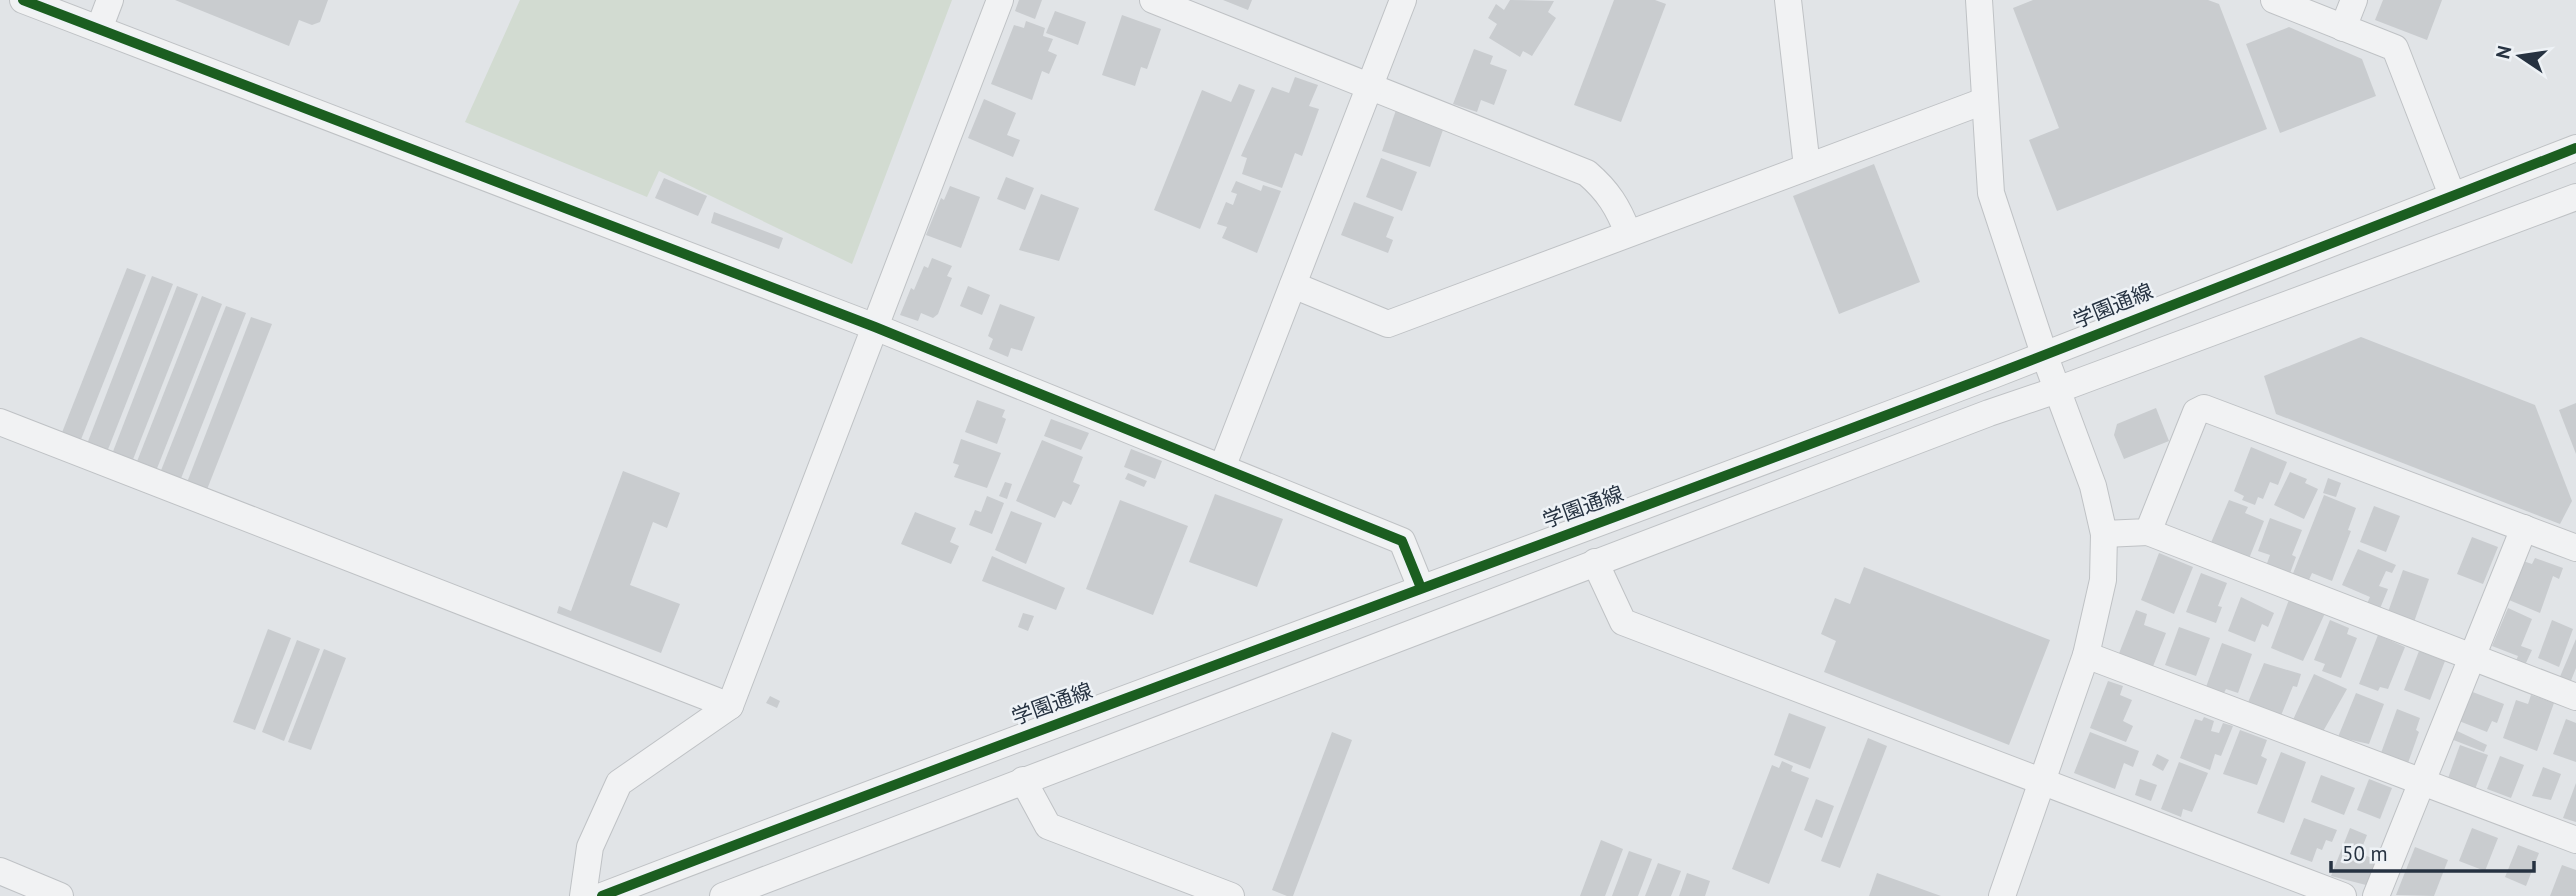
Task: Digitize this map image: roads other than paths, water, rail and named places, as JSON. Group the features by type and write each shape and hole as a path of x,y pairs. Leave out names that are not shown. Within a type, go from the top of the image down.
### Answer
{"street":[{"path":"23,0 875,327 1402,541 1421,588"},
{"path":"99,29 110,0"},
{"path":"583,896 590,847 619,783 730,706 1000,0"},
{"path":"1153,0 1587,173 1606,189 1617,205 1628,233"},
{"path":"1222,468 1403,0"},
{"path":"1788,0 1807,167"},
{"path":"1979,0 1991,193 2044,354 2093,486 2104,534 2103,580 2086,655 2002,896"},
{"path":"2274,0 2395,48 2452,195"},
{"path":"2343,27 2354,0"},
{"path":"1293,285 1388,324 1984,101"},
{"name":"学園通線","path":"602,896 904,780 2044,354 2576,148"},
{"path":"723,896 1989,413 2576,197"},
{"path":"2148,531 2196,412 2204,408 2576,548"},
{"path":"0,422 730,706"},
{"path":"2376,896 2524,528"},
{"path":"2104,534 2148,531 2576,696"},
{"path":"1595,562 1623,622 2343,896"},
{"path":"2086,655 2576,840"},
{"path":"1023,780 1048,826 1231,896"},
{"path":"0,871 60,896"}]}
